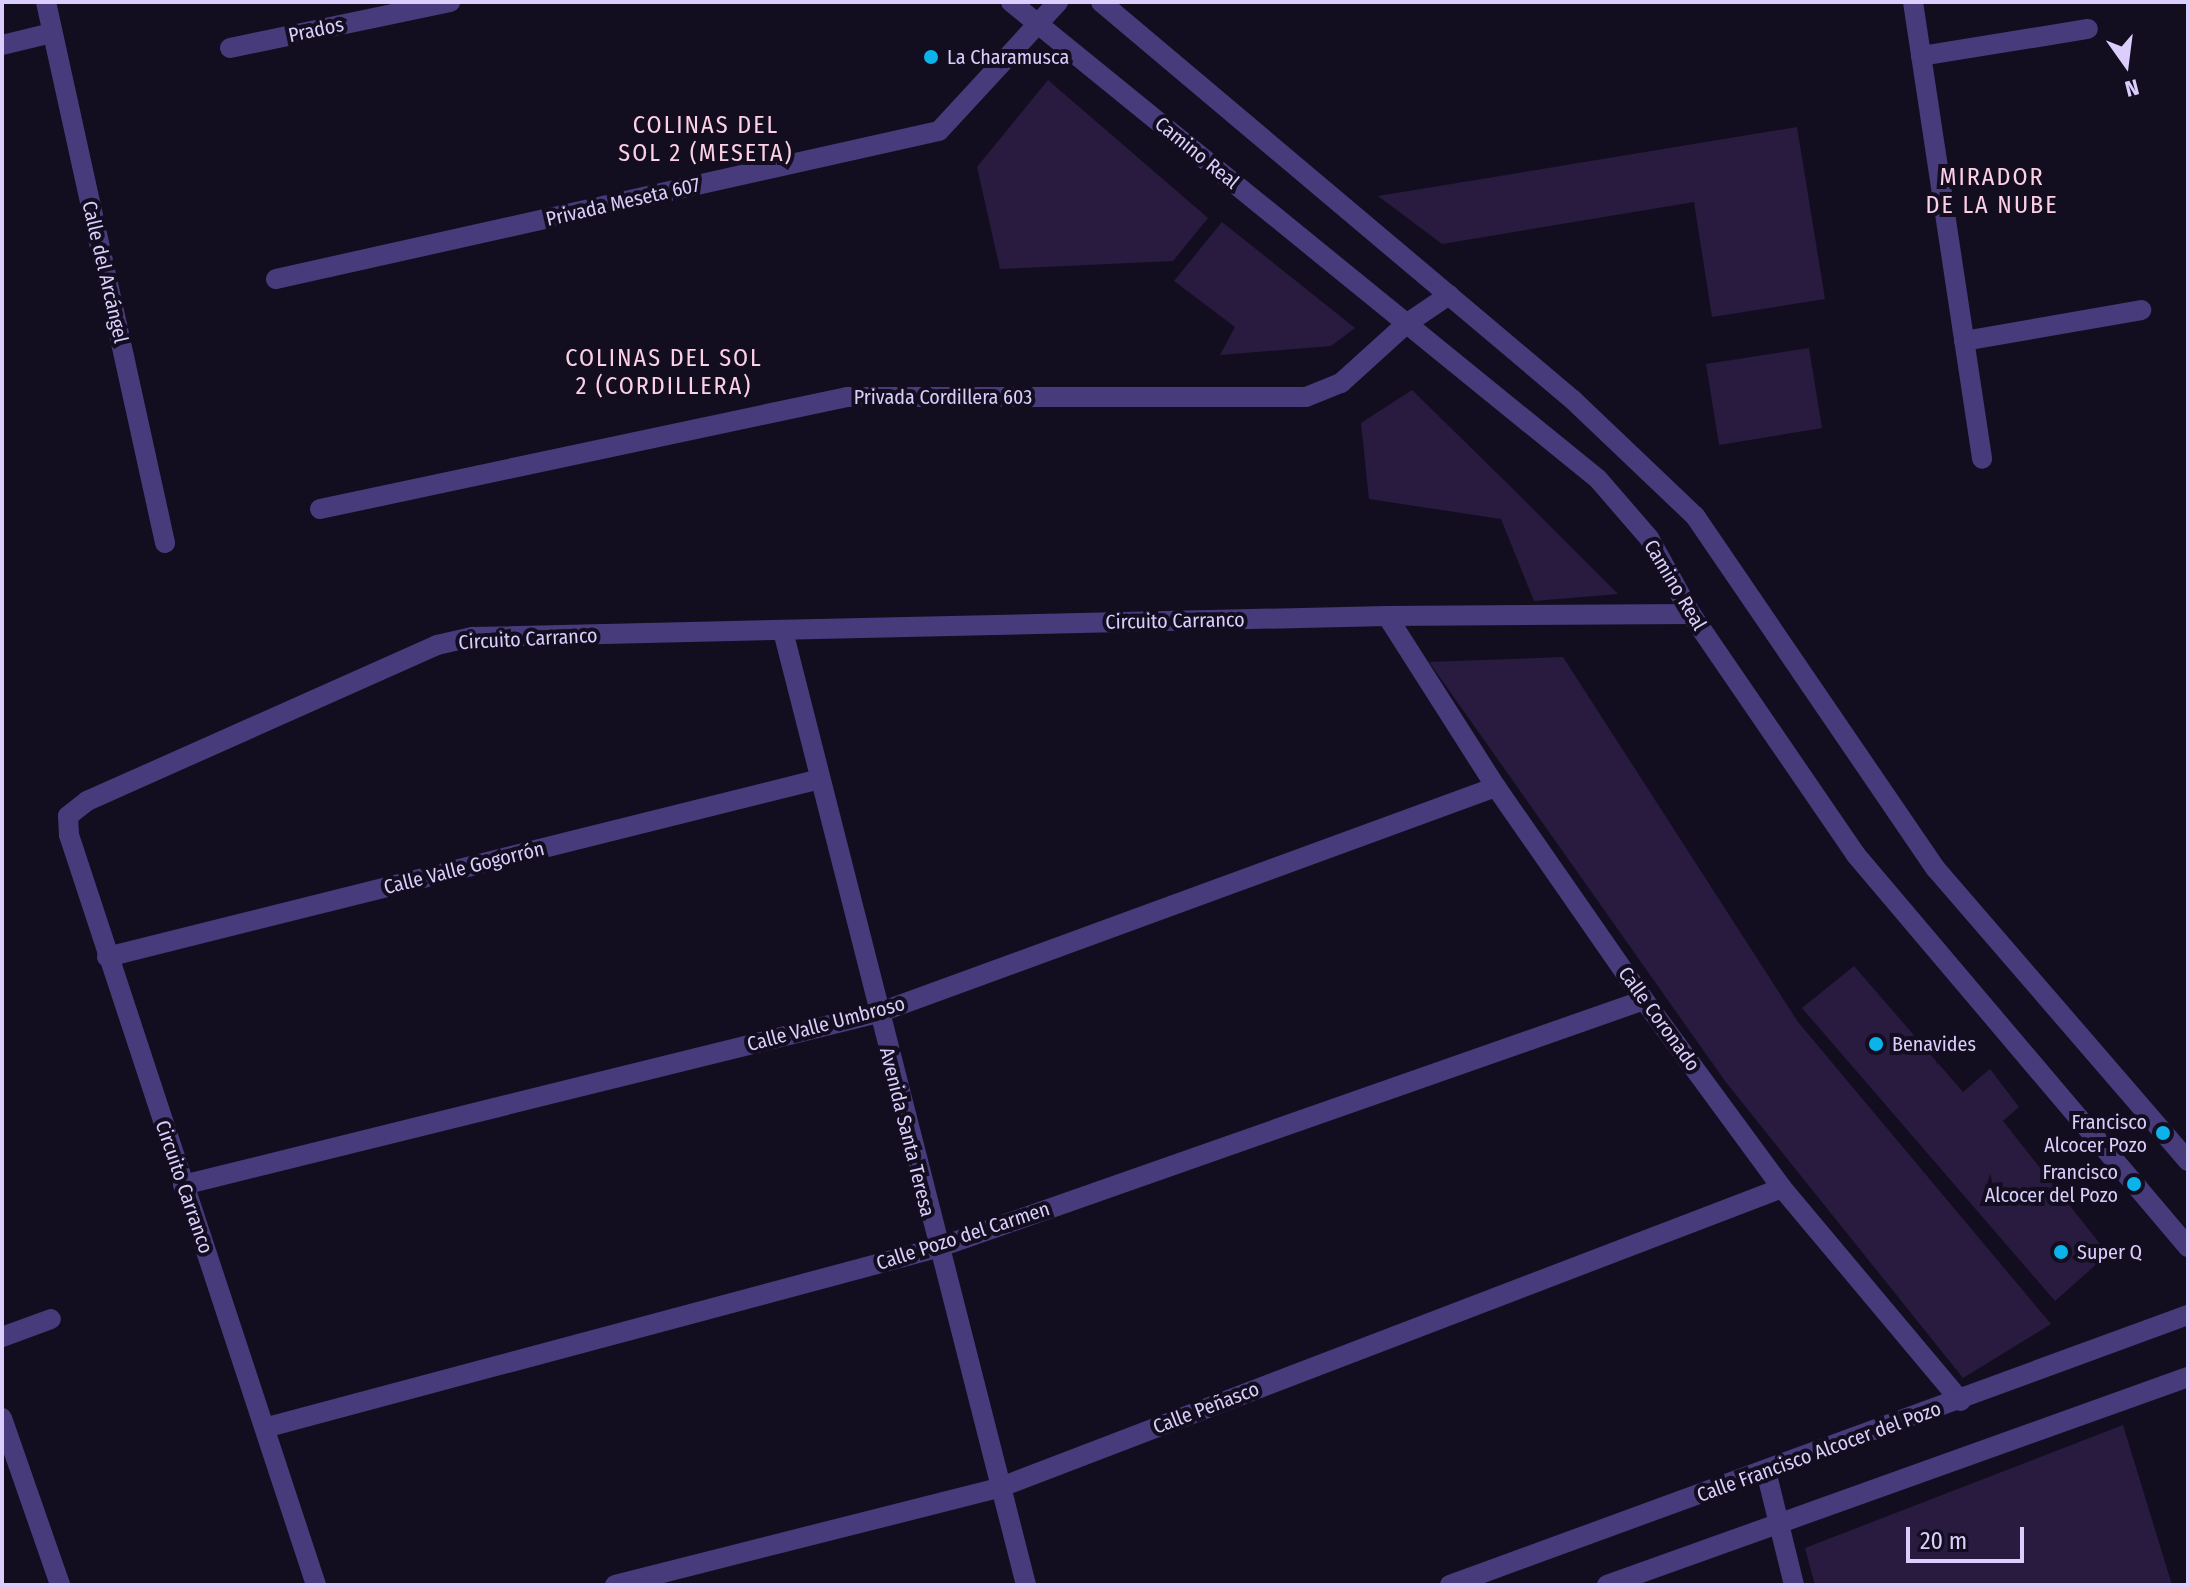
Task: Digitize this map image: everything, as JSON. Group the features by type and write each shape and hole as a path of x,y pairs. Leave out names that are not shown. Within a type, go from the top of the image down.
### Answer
{"street":[{"name":"Calle del Arcángel","path":"46,2 165,543"},
{"name":"Prados","path":"230,48 450,2"},
{"name":"Camino Real","path":"1011,2 1598,479 1649,538 1691,614 1856,855 2188,1247"},
{"name":"Privada Meseta 607","path":"276,279 939,131 1058,2"},
{"path":"1101,2 1620,441 1695,516 1936,869 2188,1161"},
{"path":"1913,2 1982,459"},
{"path":"1921,56 2088,29"},
{"path":"2,45 52,33"},
{"name":"Privada Cordillera 603","path":"320,509 847,397 1306,397 1341,383 1406,324 1449,295"},
{"path":"1964,341 2141,310"},
{"name":"Circuito Carranco","path":"316,1585 268,1427 183,1185 69,835 68,816 87,801 437,645 473,637 1387,616 1691,614"},
{"name":"Calle Coronado","path":"1387,616 1496,787 1644,1000 1782,1188 1961,1401"},
{"name":"Avenida Santa Teresa","path":"783,631 937,1248 1026,1585"},
{"name":"Calle Valle Gogorrón","path":"107,957 820,779"},
{"name":"Calle Valle Umbroso","path":"183,1185 878,1013 1496,787"},
{"name":"Calle Pozo del Carmen","path":"268,1427 937,1248 1644,1000"},
{"name":"Calle Peñasco","path":"615,1585 1001,1487 1782,1188"},
{"name":"Calle Francisco Alcocer del Pozo","path":"1450,1585 1961,1401 2188,1315"},
{"path":"2,1337 51,1319"},
{"path":"1607,1585 2188,1377"},
{"path":"2,1418 60,1585"},
{"path":"1766,1471 1794,1585"}],"building":[{"path":"1048,80 1208,218 1173,261 1000,269 977,167"},
{"path":"1797,127 1825,299 1712,317 1694,202 1442,244 1378,196"},
{"path":"1222,222 1355,328 1331,346 1220,355 1235,327 1174,281"},
{"path":"1809,348 1822,428 1719,445 1706,364"},
{"path":"1412,390 1618,594 1534,601 1501,519 1369,499 1361,423"},
{"path":"1563,657 1798,1022 2051,1324 1963,1378 1725,1081 1429,662"},
{"path":"1854,966 1963,1092 1990,1069 2019,1107 2003,1121 2108,1254 2055,1301 1802,1008"},
{"path":"2123,1425 2172,1585 1815,1585 1805,1548"}],"place":[{"name":"La Charamusca","path":"931,57"},
{"name":"Benavides","path":"1876,1044"},
{"name":"Francisco Alcocer Pozo","path":"2163,1133"},
{"name":"Francisco Alcocer del Pozo","path":"2134,1184"},
{"name":"Super Q","path":"2061,1252"}],"district":[{"name":"COLINAS DEL SOL 2 (MESETA)","path":"706,140"},
{"name":"MIRADOR DE LA NUBE","path":"1992,192"},
{"name":"COLINAS DEL SOL 2 (CORDILLERA)","path":"664,373"}]}
